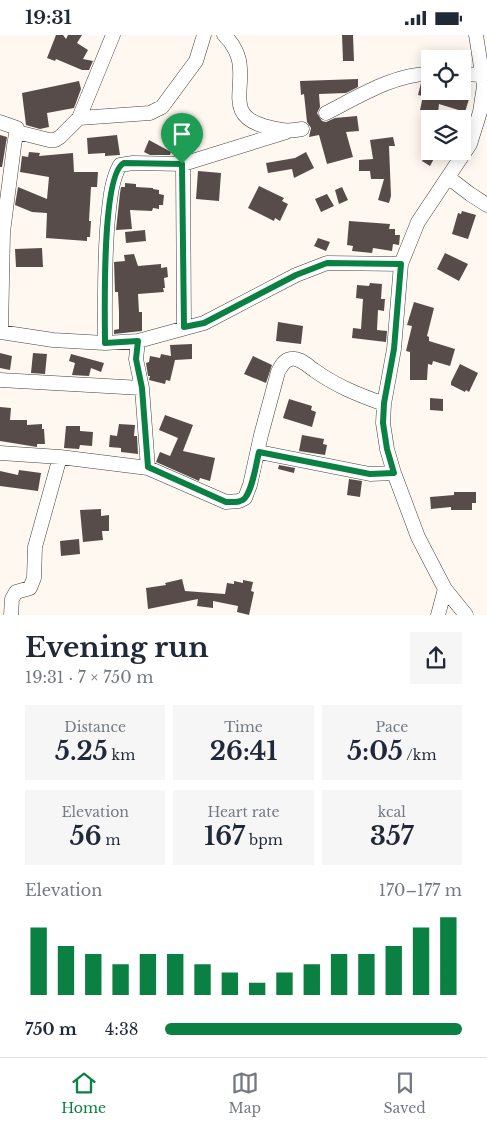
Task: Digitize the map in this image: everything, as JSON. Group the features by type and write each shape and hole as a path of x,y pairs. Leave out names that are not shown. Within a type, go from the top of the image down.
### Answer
{"street":[{"path":"0,122 17,129 17,132 55,140 79,118 113,35"},
{"path":"79,118 150,113 162,107 196,61 204,35"},
{"path":"224,35 237,52 240,69 238,100 245,116 258,124 286,132"},
{"path":"466,615 445,589 418,537 394,473 387,449 383,423 384,403 394,349 401,264 418,222 470,145 482,101 482,75 476,35"},
{"path":"326,113 372,90 411,75 421,74"},
{"path":"471,74 482,75"},
{"path":"105,343 105,248 110,200 116,173 120,165 124,163 182,164 286,132 302,129"},
{"path":"17,132 3,232 0,332 53,340 105,343 138,341 204,323 296,275 327,263 401,264"},
{"path":"182,164 184,327"},
{"path":"449,178 487,205"},
{"path":"138,341 136,359 142,388 148,467"},
{"path":"0,453 60,457 148,467 226,502 240,501 245,498 250,485 259,452 261,435 282,363 290,359 298,359 328,380 348,391 384,403"},
{"path":"0,380 142,388"},
{"path":"259,452 370,474 394,473"},
{"path":"11,615 12,599 16,592 30,588 34,578 35,547 60,457"},
{"path":"438,615 445,589"}],"building":[{"path":"56,35 63,35 66,39 68,35 82,35 77,43 88,50 83,59 93,61 89,70 82,70 56,59 55,61 47,58"},
{"path":"342,35 353,35 354,61 343,61"},
{"path":"358,79 358,87 346,93 319,94 320,107 317,113 322,121 326,122 335,118 357,116 359,131 346,132 353,157 327,164 319,135 309,137 311,128 307,122 304,94 301,95 300,81"},
{"path":"79,81 81,89 74,108 47,113 49,127 40,129 26,125 22,93"},
{"path":"421,83 421,96 418,95"},
{"path":"422,100 469,100 466,110 458,110 439,104 438,110 420,110"},
{"path":"0,135 7,137 2,167 0,167"},
{"path":"117,135 120,155 105,156 105,153 88,154 87,138"},
{"path":"393,137 395,146 389,146 391,196 389,203 378,200 384,179 371,179 370,171 359,171 359,160 373,159 370,140"},
{"path":"149,140 171,152 170,155 150,155 144,152"},
{"path":"29,152 40,153 39,156 73,153 74,172 98,172 97,187 91,187 90,237 87,237 87,241 46,238 47,213 32,212 15,205 18,187 47,199 49,177 20,172 22,156 28,157"},
{"path":"306,152 314,168 294,178 292,169 268,173 266,163 295,158"},
{"path":"423,160 433,160 430,166"},
{"path":"198,171 221,173 219,201 196,199"},
{"path":"125,183 136,184 136,187 159,190 159,194 164,195 163,205 159,205 159,209 153,208 152,211 130,210 132,229 116,230 121,187 125,187"},
{"path":"259,186 284,198 282,201 288,204 280,221 275,218 274,221 248,208"},
{"path":"342,187 348,200 339,204 335,190"},
{"path":"327,194 334,206 321,212 315,199"},
{"path":"462,211 476,215 468,239 452,234 458,213 461,214"},
{"path":"349,221 390,224 389,229 395,229 395,235 400,235 399,245 393,244 392,251 373,248 372,253 352,251 353,246 347,245"},
{"path":"145,230 146,241 126,243 125,232"},
{"path":"318,238 330,242 326,251 314,246"},
{"path":"42,248 43,267 16,267 15,249"},
{"path":"445,253 468,264 459,281 437,269"},
{"path":"134,254 138,266 161,264 161,268 167,267 168,277 164,278 164,292 138,294 139,312 142,312 142,331 114,334 114,330 119,329 119,312 118,292 115,292 114,262 125,261 124,255"},
{"path":"370,283 382,284 381,299 385,299 384,311 378,310 377,330 387,331 386,342 352,338 353,328 361,329 363,299 356,298 357,285 369,286"},
{"path":"414,302 434,308 427,336 429,341 455,349 450,366 433,361 432,365 428,364 427,380 410,380 410,352 406,351 412,326 407,325"},
{"path":"278,322 303,326 301,344 276,341"},
{"path":"192,344 192,359 175,360 170,381 166,380 165,384 149,380 150,376 148,376 146,363 149,362 150,356 160,358 161,354 171,356 170,345"},
{"path":"0,353 12,356 10,370 0,368"},
{"path":"33,353 47,354 45,374 31,373"},
{"path":"71,354 104,363 101,372 91,368 89,376 72,375 75,363 69,361"},
{"path":"253,356 272,365 266,383 244,374"},
{"path":"460,364 478,373 469,392 451,385"},
{"path":"430,398 443,399 443,411 430,410"},
{"path":"289,399 312,406 311,410 316,412 312,427 283,418"},
{"path":"0,407 11,408 10,420 27,420 27,425 42,424 45,444 37,444 37,447 0,441"},
{"path":"165,415 193,425 183,451 215,458 210,481 200,478 199,481 156,462 160,452 170,456 178,438 159,430"},
{"path":"119,424 135,425 134,436 137,436 138,454 121,452 121,448 109,447 110,435 117,436"},
{"path":"66,426 80,426 80,431 93,432 92,446 80,445 79,449 64,448"},
{"path":"302,435 324,439 323,444 327,445 325,455 299,451"},
{"path":"279,465 295,468 294,473 278,469"},
{"path":"19,470 41,473 38,491 0,486 0,471 18,475"},
{"path":"349,479 362,481 360,497 347,495"},
{"path":"454,492 476,492 476,503 472,503 472,510 451,510 451,507 431,509 430,497 454,495"},
{"path":"101,509 101,516 109,515 109,531 102,531 103,540 83,542 80,510"},
{"path":"79,539 80,554 61,556 60,541"},
{"path":"182,579 185,591 225,594 227,583 234,584 234,581 243,583 243,580 253,582 251,591 254,592 249,615 237,612 238,606 213,601 213,608 197,606 198,599 148,609 146,588 166,585 165,583"}],"route":[{"path":"124,163 182,164 184,327 204,323 296,275 327,263 401,264 394,349 384,403 383,423 387,449 394,473 370,474 259,452 245,498 240,501 226,502 148,467 142,388 136,359 138,341 105,343 105,248 110,200 116,173 120,165 124,163"}]}
